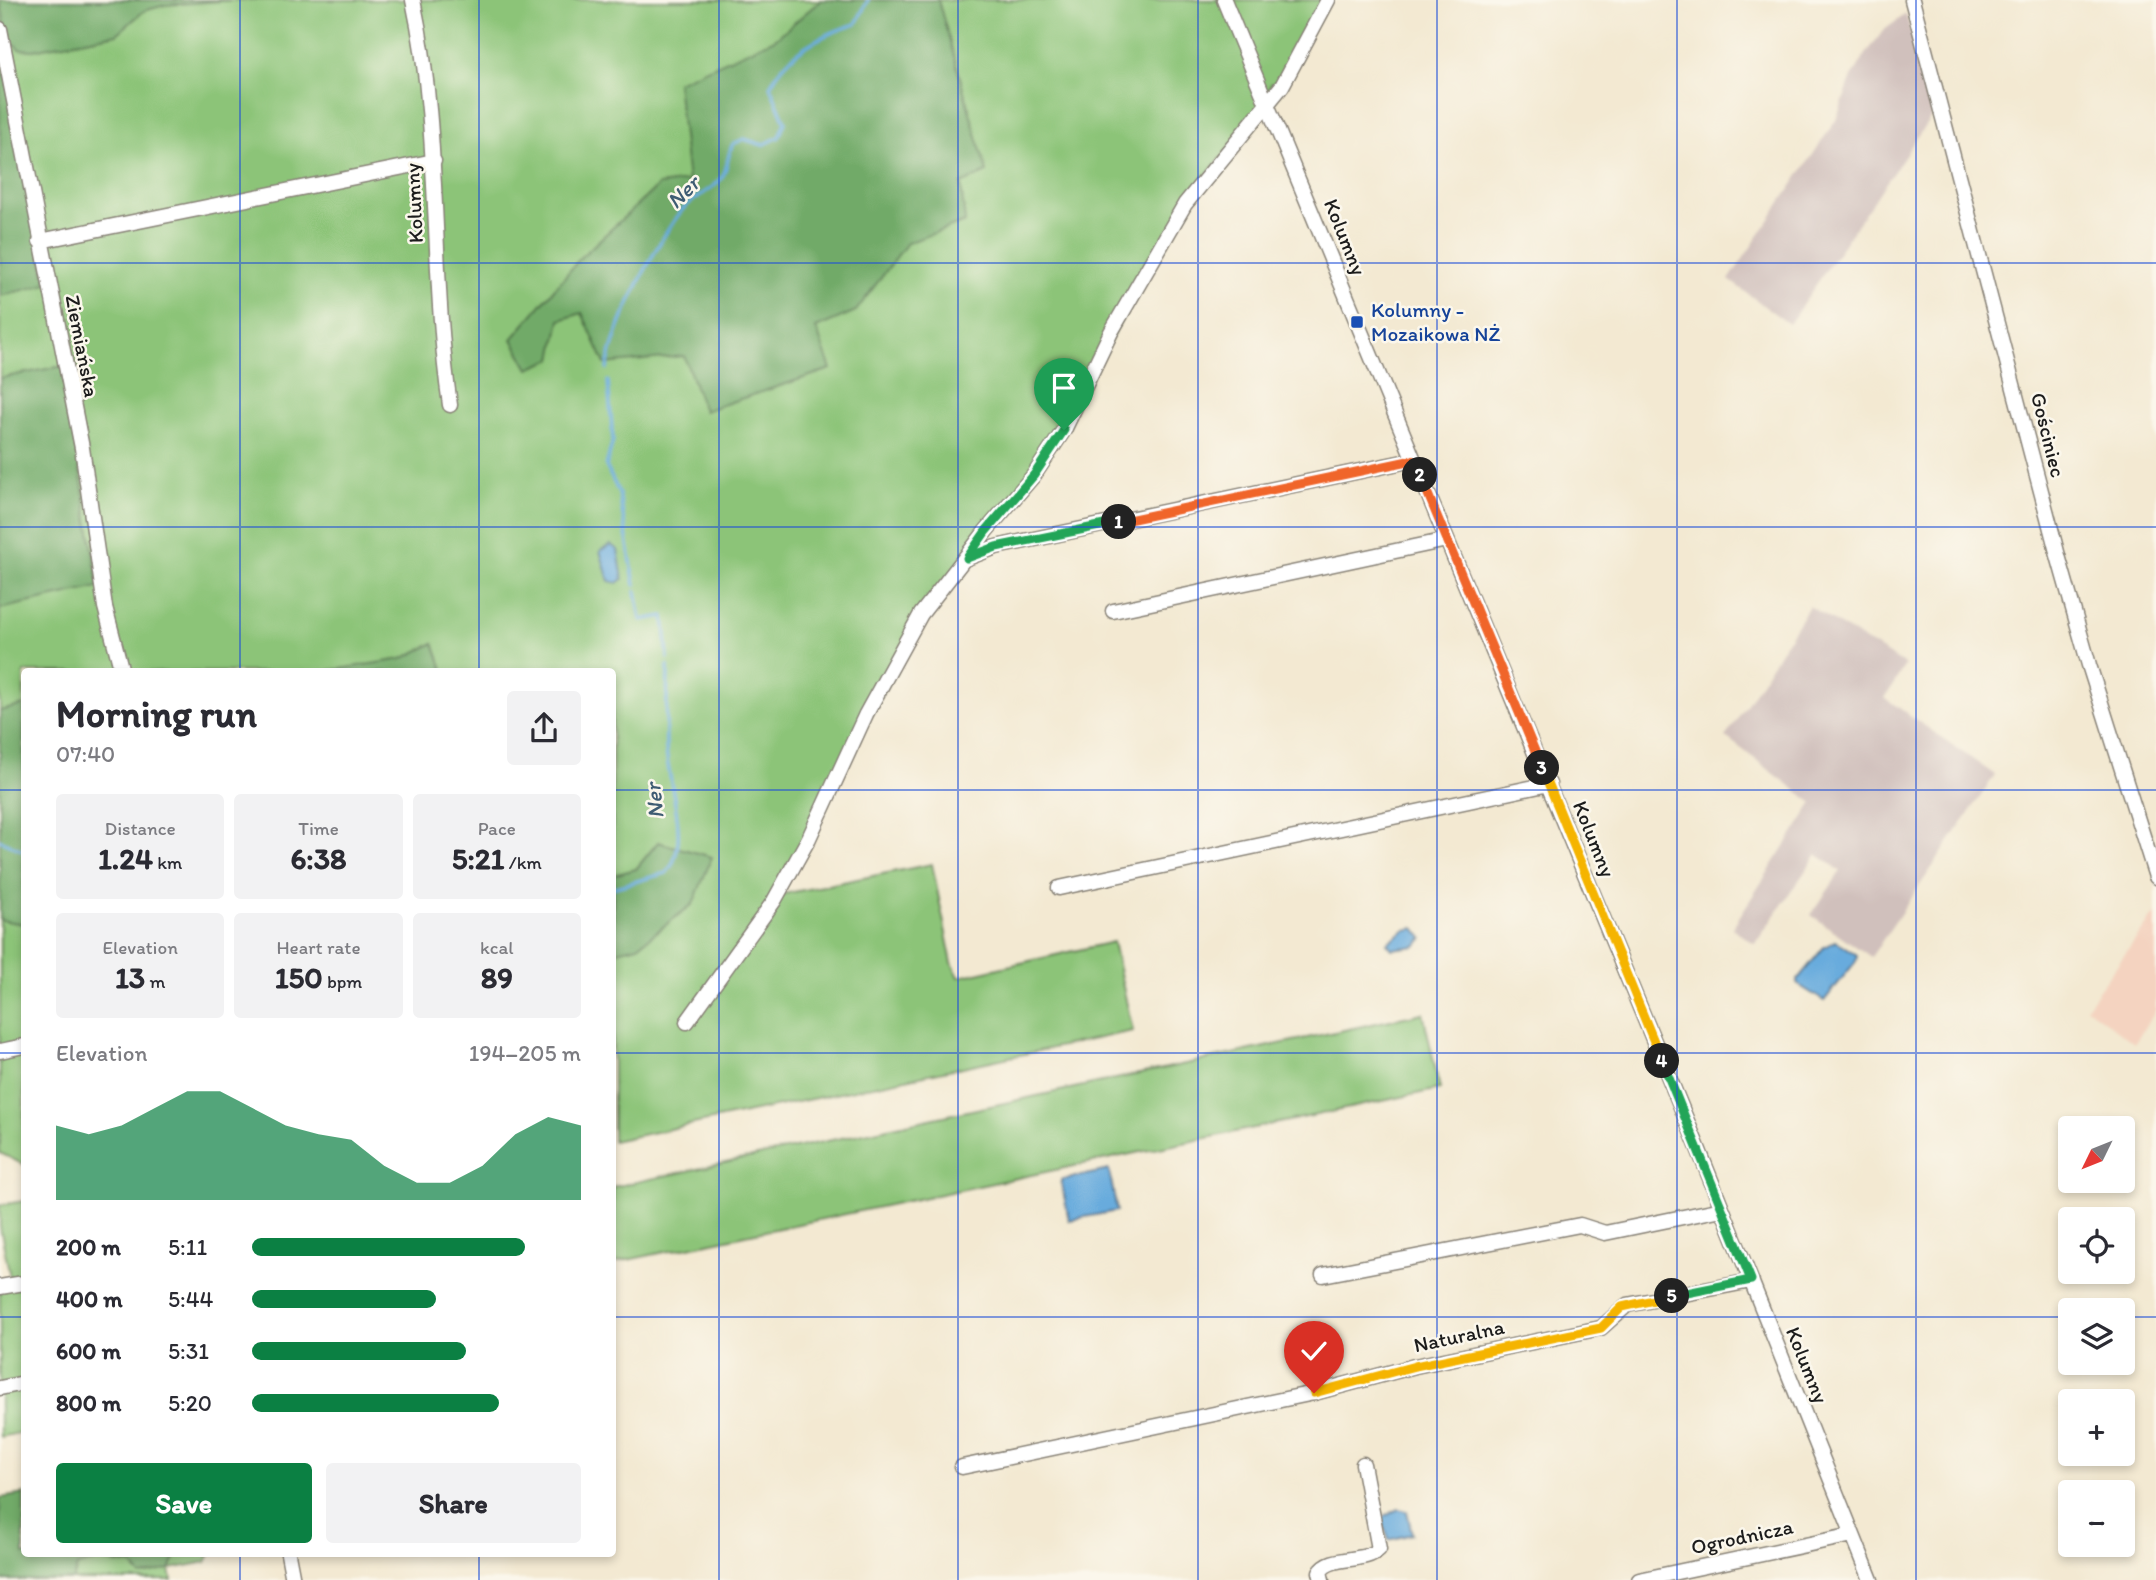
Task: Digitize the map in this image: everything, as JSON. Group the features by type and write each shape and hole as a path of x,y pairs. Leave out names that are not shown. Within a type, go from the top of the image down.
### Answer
{"street":[{"name":"Kolumny","path":"413,0 426,57 434,161 438,288 450,405"},
{"name":"Kolumny","path":"1224,0 1549,784 1871,1580"},
{"path":"687,1022 774,901 809,838 866,714 916,624 986,531 1034,475 1064,430 1111,332 1185,204 1282,86 1328,0"},
{"name":"Gościniec","path":"1912,0 2057,552 2089,665 2156,877"},
{"name":"Ziemiańska","path":"0,29 82,448 105,607 121,668"},
{"path":"40,241 434,161"},
{"path":"967,558 996,547 1413,460"},
{"path":"1113,611 1447,540"},
{"path":"1059,888 1549,784"},
{"path":"0,1051 21,1047"},
{"path":"1323,1275 1580,1225 1605,1233 1722,1209"},
{"name":"Naturalna","path":"962,1467 1314,1393 1415,1366 1601,1328 1618,1310 1628,1305 1751,1280"},
{"path":"0,1287 21,1284"},
{"path":"0,1388 21,1383"},
{"path":"1322,1580 1320,1572 1326,1564 1367,1556 1379,1549 1363,1464"},
{"name":"Ogrodnicza","path":"1639,1580 1853,1535"},
{"path":"289,1557 293,1580"}],"shaded area":[{"path":"1906,14 1933,114 1789,324 1729,280 1836,120 1852,77 1866,54 1883,31"},
{"path":"1809,606 1905,665 1885,698 1995,775 1871,957 1811,915 1841,871 1817,854 1755,944 1732,928 1813,803 1726,737"},
{"path":"2156,912 2156,1010 2134,1043 2086,1007"}],"green space":[{"path":"0,0 1322,0 1278,81 1271,84 1259,114 1195,188 1052,444 930,601 778,895 932,864 952,963 959,977 1113,942 1133,1031 616,1140 616,668 21,668 21,1164 0,1153"},
{"path":"0,0 236,0 165,5 144,11 117,34 33,50 19,49 8,38"},
{"path":"821,0 938,0 987,172 961,184 965,222 907,243 856,311 816,328 831,369 704,411 684,356 605,364 582,313 560,320 552,359 529,369 512,339 582,256 659,185 688,181 677,82 775,39"},
{"path":"5,74 47,284 0,296 0,75"},
{"path":"63,366 99,587 0,609 0,378"},
{"path":"434,643 443,668 346,668 402,659"},
{"path":"21,706 21,924 0,920 0,711"},
{"path":"658,842 712,857 693,904 638,946 616,951 616,874 636,869"},
{"path":"1423,1013 1440,1089 616,1262 616,1186"},
{"path":"21,1202 21,1280 11,1282 0,1227 0,1205"},
{"path":"21,1286 21,1433 0,1437 0,1289"},
{"path":"21,1494 21,1557 176,1557 170,1569 141,1576 130,1563 99,1561 77,1566 73,1580 0,1580 0,1498"},
{"path":"175,1557 208,1557 206,1562 170,1569 172,1580 73,1580 77,1566 99,1561 169,1569"}],"water":[{"path":"611,545 618,550 623,579 618,583 609,581 600,551"},
{"path":"1415,928 1423,938 1416,946 1392,949 1387,943 1405,930"},
{"path":"1836,941 1857,955 1856,961 1824,1001 1797,984 1797,980 1824,947"},
{"path":"1109,1170 1117,1211 1069,1220 1061,1180"},
{"path":"1399,1509 1407,1511 1412,1534 1389,1540 1381,1518"}],"waterway":[{"name":"Ner","path":"607,369 618,331 637,286 683,209 721,179 733,144 744,139 763,145 779,137 785,122 770,86 777,74 806,46 830,33 856,24 868,0"},
{"name":"Ner","path":"608,381 613,440 606,466 619,493 635,585"},
{"name":"Ner","path":"636,591 641,620 664,616 668,658"},
{"name":"Ner","path":"616,887 666,873 674,861 678,846 666,747 668,666"},
{"name":"Ner","path":"0,840 21,850"}],"place":[{"name":"Kolumny - Mozaikowa NŻ","path":"1357,322"}],"route":[{"path":"1064,430 1034,475 986,531 967,558 996,547 1413,460 1549,784 1751,1280 1628,1305 1618,1310 1601,1328 1415,1366 1314,1393"}]}
